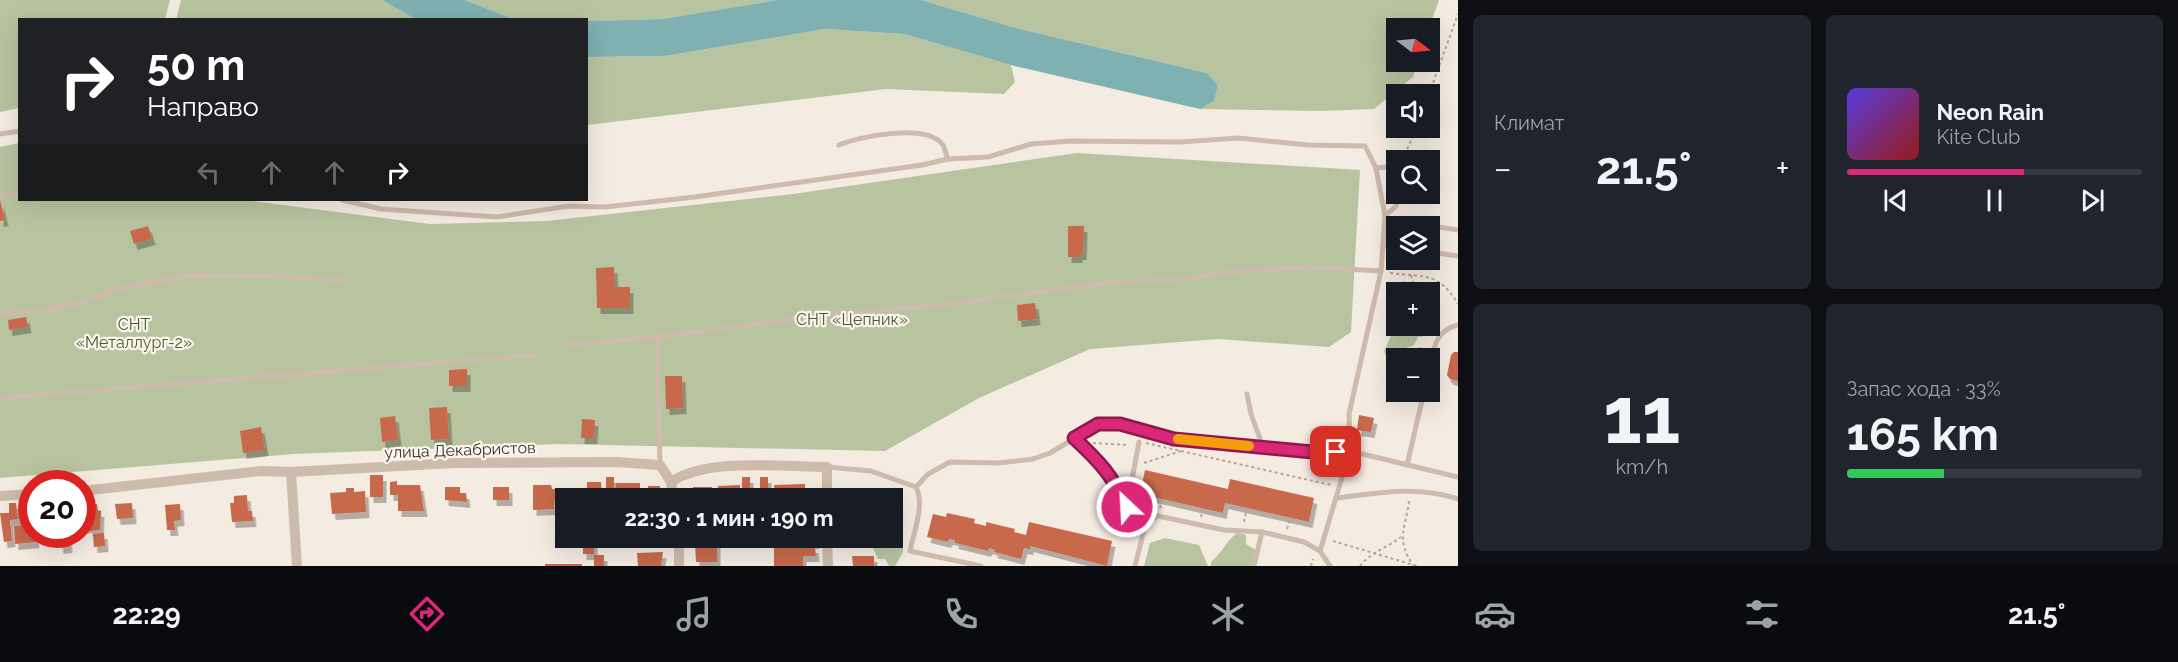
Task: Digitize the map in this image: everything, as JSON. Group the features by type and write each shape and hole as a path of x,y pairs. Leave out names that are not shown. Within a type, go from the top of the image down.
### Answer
{"street":[{"name":"улица Декабристов","path":"96,489 261,471 291,472 454,463 616,462 660,465"},
{"path":"660,465 671,482 672,488"},
{"path":"671,482 681,475 704,468 827,467 827,488"},
{"path":"291,472 297,566"},
{"path":"0,496 18,495"},
{"path":"679,548 679,566"},
{"path":"828,548 828,566"}],"lane":[{"path":"0,134 18,131"},
{"path":"839,145 860,137 908,133 932,137 942,144 948,159"},
{"path":"346,201 381,209 497,217 570,206 605,207 695,197 922,165 948,159 988,157 1031,144 1071,141 1180,142 1238,138 1308,145 1365,146 1376,168 1385,216 1381,272 1349,414 1350,451 1320,550"},
{"path":"1376,168 1386,167"},
{"path":"0,197 18,192"},
{"path":"1385,216 1396,204"},
{"path":"1440,227 1458,230"},
{"path":"1440,253 1458,256"},
{"path":"567,345 657,337 841,313 934,306 1107,283 1184,279 1230,272 1309,267 1381,272"},
{"path":"0,314 48,310 117,290 187,276 304,277 345,281"},
{"path":"1435,348 1439,334 1447,328 1458,325"},
{"path":"657,337 660,465"},
{"path":"0,398 536,355"},
{"path":"1247,394 1251,414 1263,447"},
{"path":"1407,465 1422,402"},
{"path":"916,487 928,474 950,462 998,463 1033,459 1050,453 1098,424 1120,424 1174,439 1323,453 1350,451 1458,477"},
{"path":"1074,438 1108,472 1127,507"},
{"path":"1139,442 1127,507 1128,515 1146,522 1158,516 1224,530 1262,532 1304,542 1320,550 1329,566"},
{"path":"827,467 871,471 916,487 919,494 919,507 910,550 981,566"},
{"path":"1336,498 1410,490 1435,491 1458,499"},
{"path":"1135,566 1146,522"},
{"path":"1254,566 1262,532"}],"path":[{"path":"1433,84 1458,14"},
{"path":"1381,272 1434,278 1447,286 1458,304"},
{"path":"1411,275 1413,282"},
{"path":"1074,438 1123,446 1139,442 1339,486"},
{"path":"1135,463 1148,463 1181,451"},
{"path":"1410,490 1407,519 1401,537 1406,554 1413,565"},
{"path":"1241,531 1247,508"},
{"path":"1360,566 1366,557 1376,554 1401,537"},
{"path":"1324,538 1417,566"}],"green space":[{"path":"0,0 170,0 165,18 18,18 18,108 0,112"},
{"path":"181,0 382,0 413,18 176,18"},
{"path":"465,0 778,0 662,19 588,21 588,18 510,18"},
{"path":"921,0 1439,0 1433,18 1386,18 1386,72 1415,72 1413,77 1404,84 1386,84 1386,99 1374,109 1321,111 1200,109 1214,101 1218,85 1207,73 1020,29"},
{"path":"825,29 904,34 1011,65 1015,82 1004,94 886,89 588,125 588,57 665,56"},
{"path":"18,143 18,201 253,201 430,224 546,221 793,194 1077,153 1360,170 1351,332 1329,347 1218,339 1090,349 979,398 885,451 558,444 293,454 96,470 18,470 18,477 0,478 0,147"},
{"path":"1391,336 1426,336 1418,337 1414,345 1406,348 1386,348 1386,356 1384,351"},
{"path":"1237,533 1246,535 1246,544 1256,550 1252,566 1211,566 1211,562"},
{"path":"1165,538 1199,545 1208,566 1144,566 1150,543"},
{"path":"873,548 903,548 895,566 889,566 885,559 878,559"}],"water":[{"path":"382,0 465,0 510,18 413,18"},
{"path":"778,0 921,0 1020,29 1207,73 1218,85 1214,101 1200,109 1011,65 904,34 825,29 665,56 588,57 588,21 662,19"}],"building":[{"path":"0,200 5,220 0,221"},
{"path":"148,226 152,239 134,244 130,231"},
{"path":"1068,226 1084,226 1083,254 1079,254 1079,257 1068,257"},
{"path":"614,267 615,287 630,287 630,308 597,308 596,268"},
{"path":"1035,303 1037,319 1018,321 1017,305"},
{"path":"26,317 28,327 9,330 8,320"},
{"path":"1458,352 1458,381 1450,379 1447,375 1451,355"},
{"path":"467,369 467,386 449,386 449,370"},
{"path":"665,376 682,376 683,408 666,409"},
{"path":"447,407 449,439 431,440 429,408"},
{"path":"1359,415 1374,418 1371,432 1357,430"},
{"path":"395,416 398,440 382,442 380,418"},
{"path":"582,419 595,420 594,438 581,438"},
{"path":"261,427 265,450 243,453 240,431"},
{"path":"1145,470 1228,489 1230,479 1314,498 1309,522 1225,503 1223,513 1140,494"},
{"path":"370,475 383,475 383,497 370,497"},
{"path":"606,477 614,477 614,488 606,488"},
{"path":"742,477 750,477 750,488 742,488"},
{"path":"760,477 768,477 768,488 760,488"},
{"path":"397,481 397,485 420,485 424,511 398,511 398,495 390,495 390,482"},
{"path":"587,482 601,482 601,488 587,488"},
{"path":"616,483 640,483 640,488 616,488"},
{"path":"805,484 805,488 774,488 774,485"},
{"path":"533,485 551,485 552,489 555,489 554,509 533,510"},
{"path":"740,485 740,488 718,488 718,486"},
{"path":"648,486 660,486 660,488 648,488"},
{"path":"445,487 460,487 460,493 466,493 467,502 445,500"},
{"path":"493,487 509,487 509,500 493,500"},
{"path":"346,488 354,488 354,492 365,491 366,512 332,514 330,493 346,492"},
{"path":"247,495 248,511 252,511 253,521 232,522 230,503 234,503 234,496"},
{"path":"9,503 16,503 18,519 10,520 12,541 4,542 0,513 9,513"},
{"path":"132,503 133,518 117,519 115,504"},
{"path":"96,504 98,511 101,511 100,530 96,530"},
{"path":"180,504 181,520 174,521 175,530 167,530 165,505"},
{"path":"947,513 975,519 974,523 986,526 986,522 1015,529 1014,532 1026,535 1029,522 1112,541 1107,566 1030,546 1030,549 1024,548 1021,559 994,552 995,550 989,548 988,551 955,543 955,540 949,539 948,542 927,537 933,514 946,517"},
{"path":"14,526 18,526 18,544 15,544"},
{"path":"104,533 105,546 96,547 96,534"},
{"path":"583,548 594,548 594,554 583,554"},
{"path":"695,548 717,548 717,562 696,562"},
{"path":"774,548 815,548 816,556 803,556 803,566 774,566"},
{"path":"663,552 661,566 638,566 637,553"},
{"path":"594,555 604,555 604,566 594,566"},
{"path":"852,556 874,556 874,566 853,566"},
{"path":"545,564 582,564 582,566 545,566"}],"slow traffic":[{"path":"1178,439 1249,446"}],"route":[{"path":"1127,507 1115,481 1074,438 1098,424 1136,427 1174,439 1323,453 1336,452"}],"park label":[{"name":"СНТ «Цепник»","path":"852,319"},
{"name":"СНТ «Металлург-2»","path":"134,333"}]}
